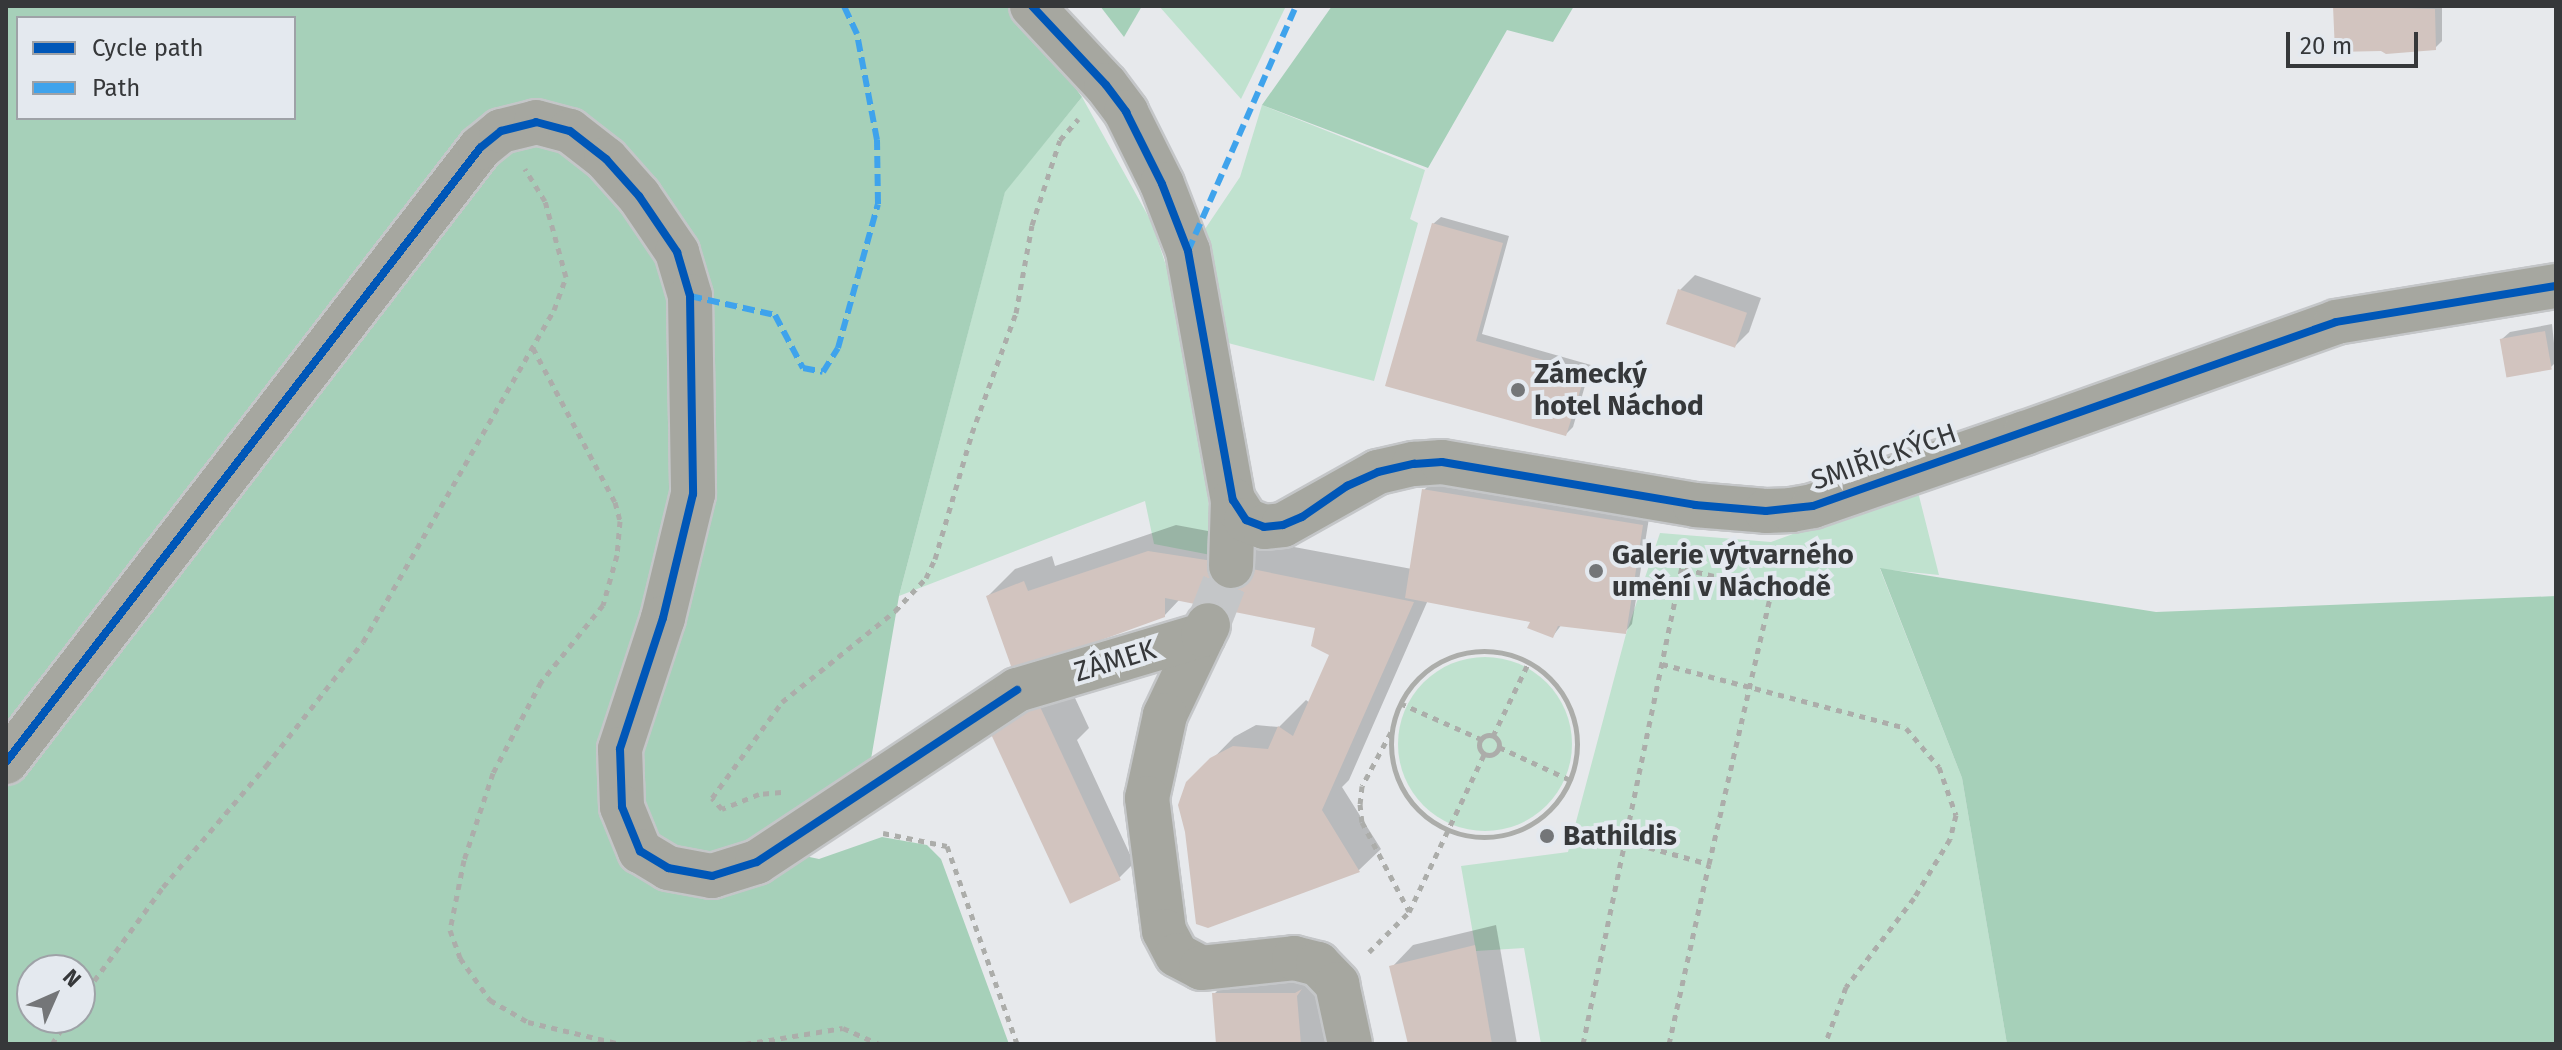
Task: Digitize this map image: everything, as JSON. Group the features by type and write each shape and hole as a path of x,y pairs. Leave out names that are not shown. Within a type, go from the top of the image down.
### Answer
{"street":[{"path":"1032,6 1106,85 1126,112 1162,184 1188,251 1233,500 1231,566"},
{"name":"ZÁMEK","path":"501,131 536,122 570,131 606,159 639,196 677,252 690,296 693,494 663,618 620,749 622,807 640,851 668,868 712,876 757,862 1017,690 1206,630 1165,715 1147,798 1164,931 1177,955 1201,968 1294,958 1318,964 1337,984"},
{"path":"6,762 480,148 501,131"},
{"name":"SMIŘICKÝCH","path":"1233,500 1246,520 1264,527 1283,525 1378,472 1442,462 1695,505 1766,511 1813,506 2336,322 2556,286"},
{"path":"1337,984 1350,1044"}],"path":[{"path":"785,791 759,794 722,809 712,798 782,702 895,611 926,578 935,559 972,433 1016,313 1032,225 1060,140 1106,85"},
{"path":"96,978 163,887 266,766 363,642 554,310 566,277 545,201 501,131"},
{"path":"532,347 615,502 620,521 617,555 603,605 541,682 493,773 464,860 450,930 460,958 490,1000 528,1022 621,1044"},
{"path":"1583,1044 1695,505"},
{"path":"1669,1044 1772,590 1681,568"},
{"path":"1392,730 1392,754 1398,778 1410,799 1427,817 1448,830 1471,836 1495,836 1519,830 1540,818 1557,801 1570,780 1577,754 1576,726 1567,701 1551,678 1529,662 1505,653 1481,651 1456,655 1424,674 1400,703 1392,730 1362,786 1360,804 1362,822 1409,912"},
{"path":"1493,736 1529,662"},
{"path":"1662,664 1906,728 1939,767 1956,815 1950,839 1914,898 1846,987 1825,1044"},
{"path":"1400,703 1481,739 1493,736"},
{"path":"1493,736 1499,747 1570,780"},
{"path":"1481,739 1480,747 1485,753 1493,754 1499,747"},
{"path":"1337,984 1409,912 1485,753"},
{"path":"868,837 881,833 947,846 1017,1044"},
{"path":"1626,841 1709,864"},
{"path":"745,1044 843,1028 879,1044"}],"green space":[{"path":"6,6 1015,6 1082,97 1005,192 899,596 870,765 800,855 819,859 882,837 927,845 941,859 1009,1044 6,1044"},
{"path":"1100,6 1142,6 1124,37"},
{"path":"1159,6 1286,6 1241,99"},
{"path":"1332,6 1574,6 1553,42 1507,30 1428,168 1262,105"},
{"path":"1082,97 1152,223 1182,314 1216,556 1154,544 1145,501 899,596 1005,191"},
{"path":"1262,105 1425,170 1410,219 1418,223 1374,381 1228,343 1205,229 1240,177"},
{"path":"1917,488 1939,575 1880,569 1962,778 2007,1044 1541,1044 1524,948 1476,951 1461,866 1568,852 1626,634 1660,533 1771,542"},
{"path":"1880,568 2156,612 2556,596 2556,1044 2007,1044 1962,778"},
{"path":"1485,657 1518,664 1546,683 1565,711 1572,744 1565,777 1546,805 1518,824 1485,831 1452,824 1424,805 1405,777 1398,744 1405,711 1424,683 1452,664"}],"building":[{"path":"2333,6 2435,9 2436,50 2386,54 2381,51 2335,52"},
{"path":"1432,223 1503,243 1476,341 1586,372 1566,436 1385,386"},
{"path":"1678,289 1747,313 1735,348 1666,324"},
{"path":"2545,331 2552,369 2506,377 2500,339"},
{"path":"1422,489 1643,525 1626,634 1558,626 1553,638 1527,628 1530,622 1405,598"},
{"path":"1148,551 1213,561 1414,602 1322,810 1360,872 1208,928 1196,924 1185,832 1178,805 1186,782 1210,758 1233,746 1268,749 1278,726 1293,736 1329,655 1311,646 1315,628 1165,598 1165,617 1021,669 1016,680 986,596 1024,581 1028,591"},
{"path":"1035,696 1121,880 1070,904 984,720"},
{"path":"1475,945 1492,1044 1408,1044 1389,966"},
{"path":"1302,989 1297,996 1301,1044 1216,1044 1212,993 1295,993"}],"tunnel":[{"path":"1208,625 1231,566"}],"marked path":[{"path":"690,296 775,315 803,368 823,372 838,348 878,204 877,140 857,34 844,6"},
{"path":"1188,251 1296,6"}],"cycle path":[{"path":"1032,6 1106,85 1126,112 1162,184 1188,251 1233,500 1246,520 1264,527 1283,525 1302,517 1347,486 1378,472 1442,462 1695,505 1766,511 1813,506 2336,322 2556,286"},
{"path":"6,762 480,148 501,131 536,122 570,131 606,159 639,196 677,252 690,296 693,494 663,618 620,749 622,807 640,851 668,868 712,876 757,862 1017,690"}],"place":[{"name":"Zámecký hotel Náchod","path":"1518,390"},
{"name":"Galerie výtvarného umění v Náchodě","path":"1596,571"},
{"name":"Bathildis","path":"1547,836"}]}
